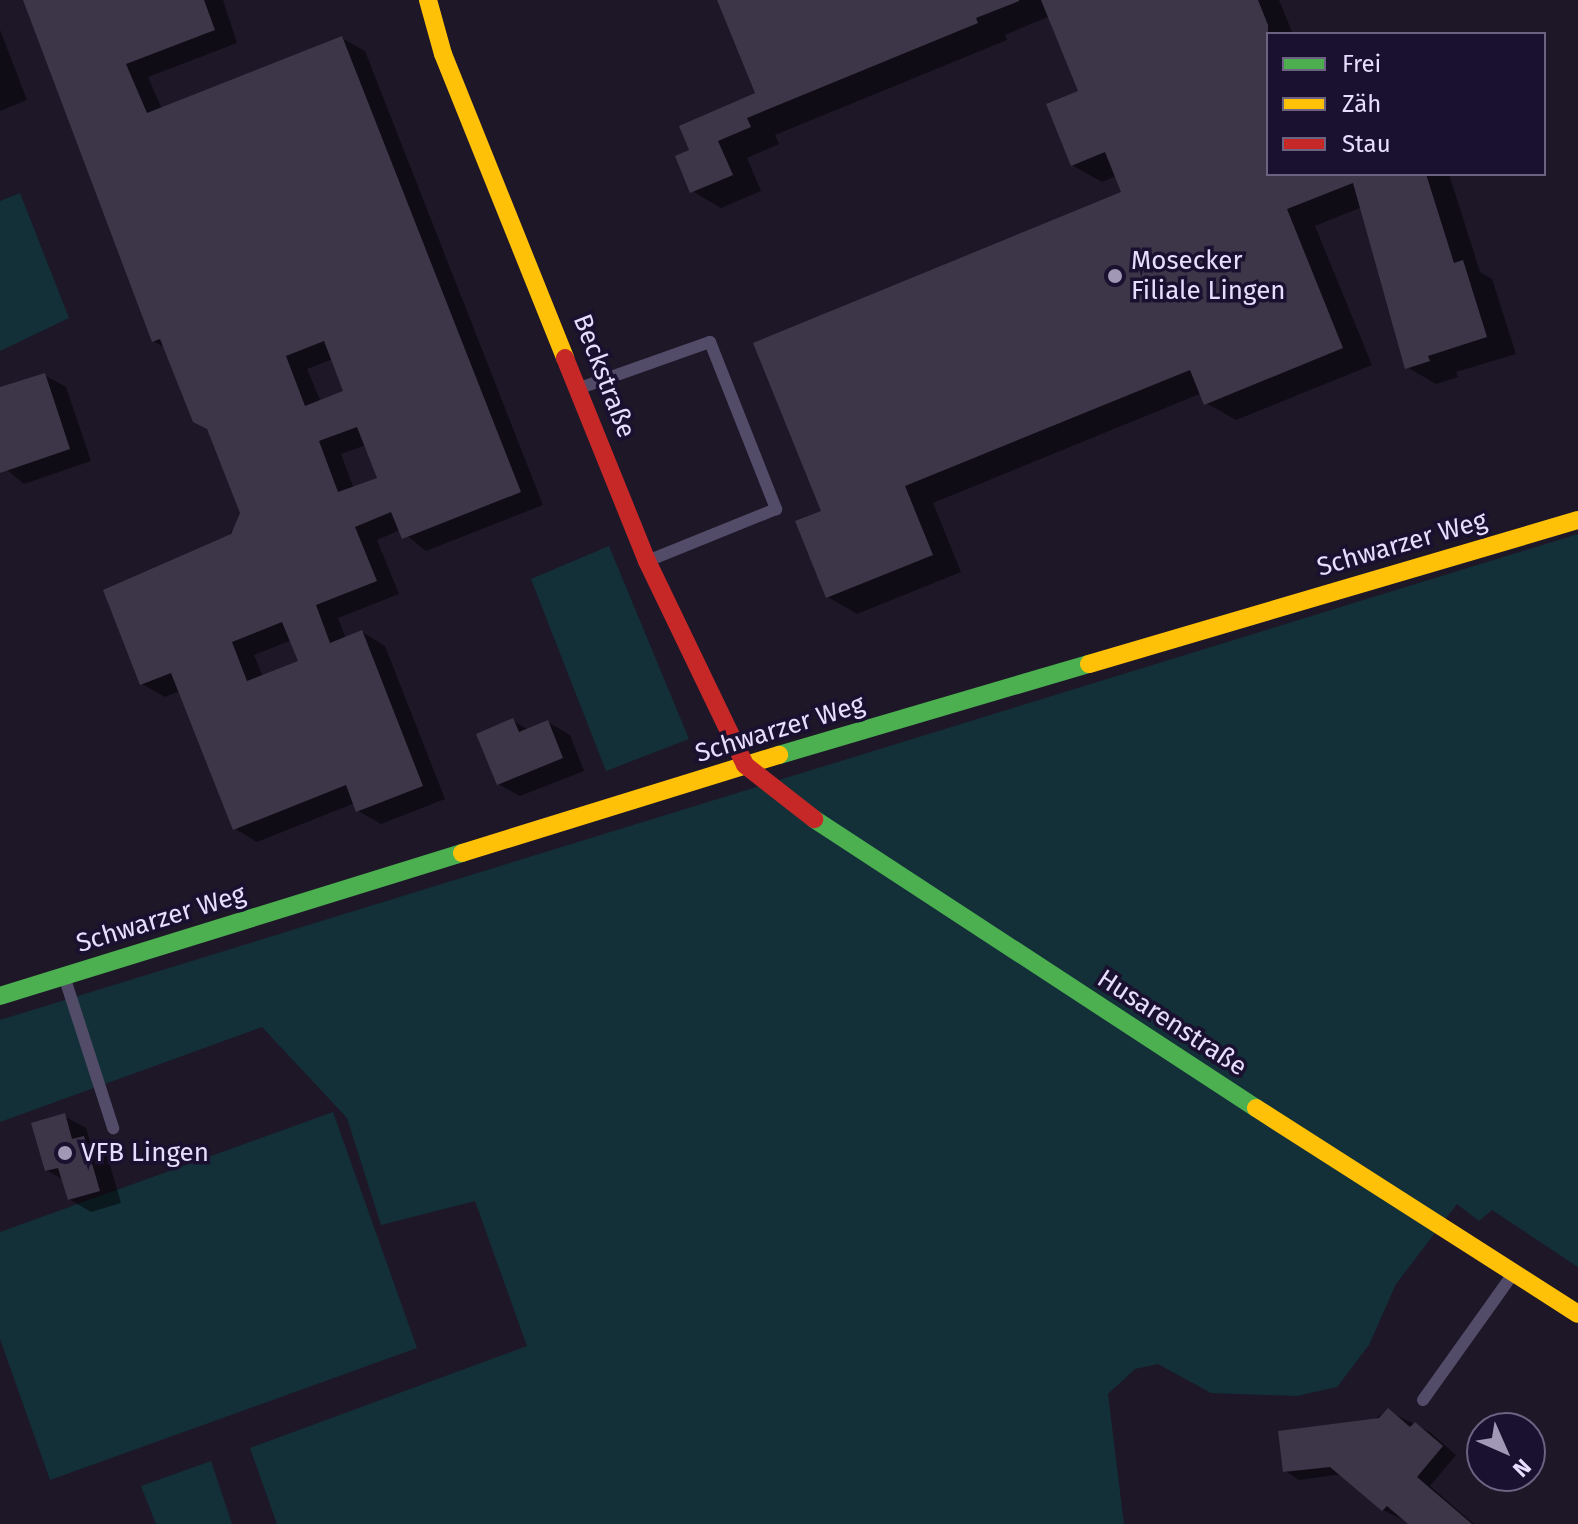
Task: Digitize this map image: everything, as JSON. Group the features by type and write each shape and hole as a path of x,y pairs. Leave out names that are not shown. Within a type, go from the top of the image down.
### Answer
{"street":[{"name":"Beckstraße","path":"428,0 443,54 580,388 647,561 745,765"},
{"name":"Schwarzer Weg","path":"0,996 745,765 1578,520"},
{"name":"Husarenstraße","path":"745,765 772,791 1058,981 1578,1314"}],"lane":[{"path":"580,388 710,342 776,509 647,561"},
{"path":"64,976 113,1128"},
{"path":"1423,1400 1514,1272"}],"shaded area":[{"path":"20,193 69,318 0,351 0,201"},
{"path":"1578,534 1578,1267 1492,1210 1479,1221 1457,1204 1396,1284 1369,1345 1337,1387 1297,1396 1211,1393 1158,1364 1135,1369 1108,1394 1124,1524 277,1524 250,1448 527,1346 475,1201 381,1225 347,1118 262,1027 0,1122 0,1020"},
{"path":"609,546 689,739 606,771 531,579"},
{"path":"333,1112 417,1348 50,1480 0,1339 0,1232"},
{"path":"211,1461 232,1524 156,1524 141,1486"}],"building":[{"path":"23,0 204,0 215,30 126,64 147,113 342,36 521,492 402,539 391,512 355,527 377,581 316,605 330,643 362,630 423,786 356,812 346,785 233,830 171,673 140,685 103,590 231,534 240,513 207,429 193,422 160,339 152,342","holes":["324,341 343,391 305,406 286,356","357,427 377,478 338,492 319,441","282,622 298,661 247,681 232,642"]},
{"path":"717,0 1019,1 976,18 978,23 747,118 751,127 718,141 733,175 690,193 675,156 689,150 679,126 755,93"},
{"name":"Mosecker Filiale Lingen","path":"1041,0 1258,0 1268,25 1266,176 1427,176 1454,263 1463,260 1487,337 1428,356 1430,361 1405,369 1353,183 1287,209 1343,348 1204,405 1190,370 905,486 933,555 826,598 795,521 821,511 753,343 1121,192 1105,152 1071,166 1046,104 1078,91"},
{"path":"45,373 70,449 0,473 0,387"},
{"path":"513,718 519,732 548,720 563,758 497,785 476,734"},
{"name":"VFB Lingen","path":"65,1113 72,1139 84,1136 100,1191 68,1200 58,1168 45,1171 31,1123"},
{"path":"1388,1408 1410,1427 1415,1422 1443,1446 1417,1477 1472,1524 1408,1524 1387,1506 1382,1511 1330,1467 1283,1472 1278,1431 1379,1418"}],"traffic: fast":[{"path":"779,755 1089,664"},
{"path":"814,819 1256,1108"},
{"path":"0,996 462,853"}],"traffic: slow":[{"path":"428,0 443,54 565,358"},
{"path":"1089,664 1578,520"},
{"path":"462,853 779,755"},
{"path":"1256,1108 1578,1314"}],"traffic: jam":[{"path":"565,358 647,561 745,765 814,819"}],"place":[{"name":"Mosecker Filiale Lingen","path":"1115,276"},
{"name":"VFB Lingen","path":"65,1153"}]}
